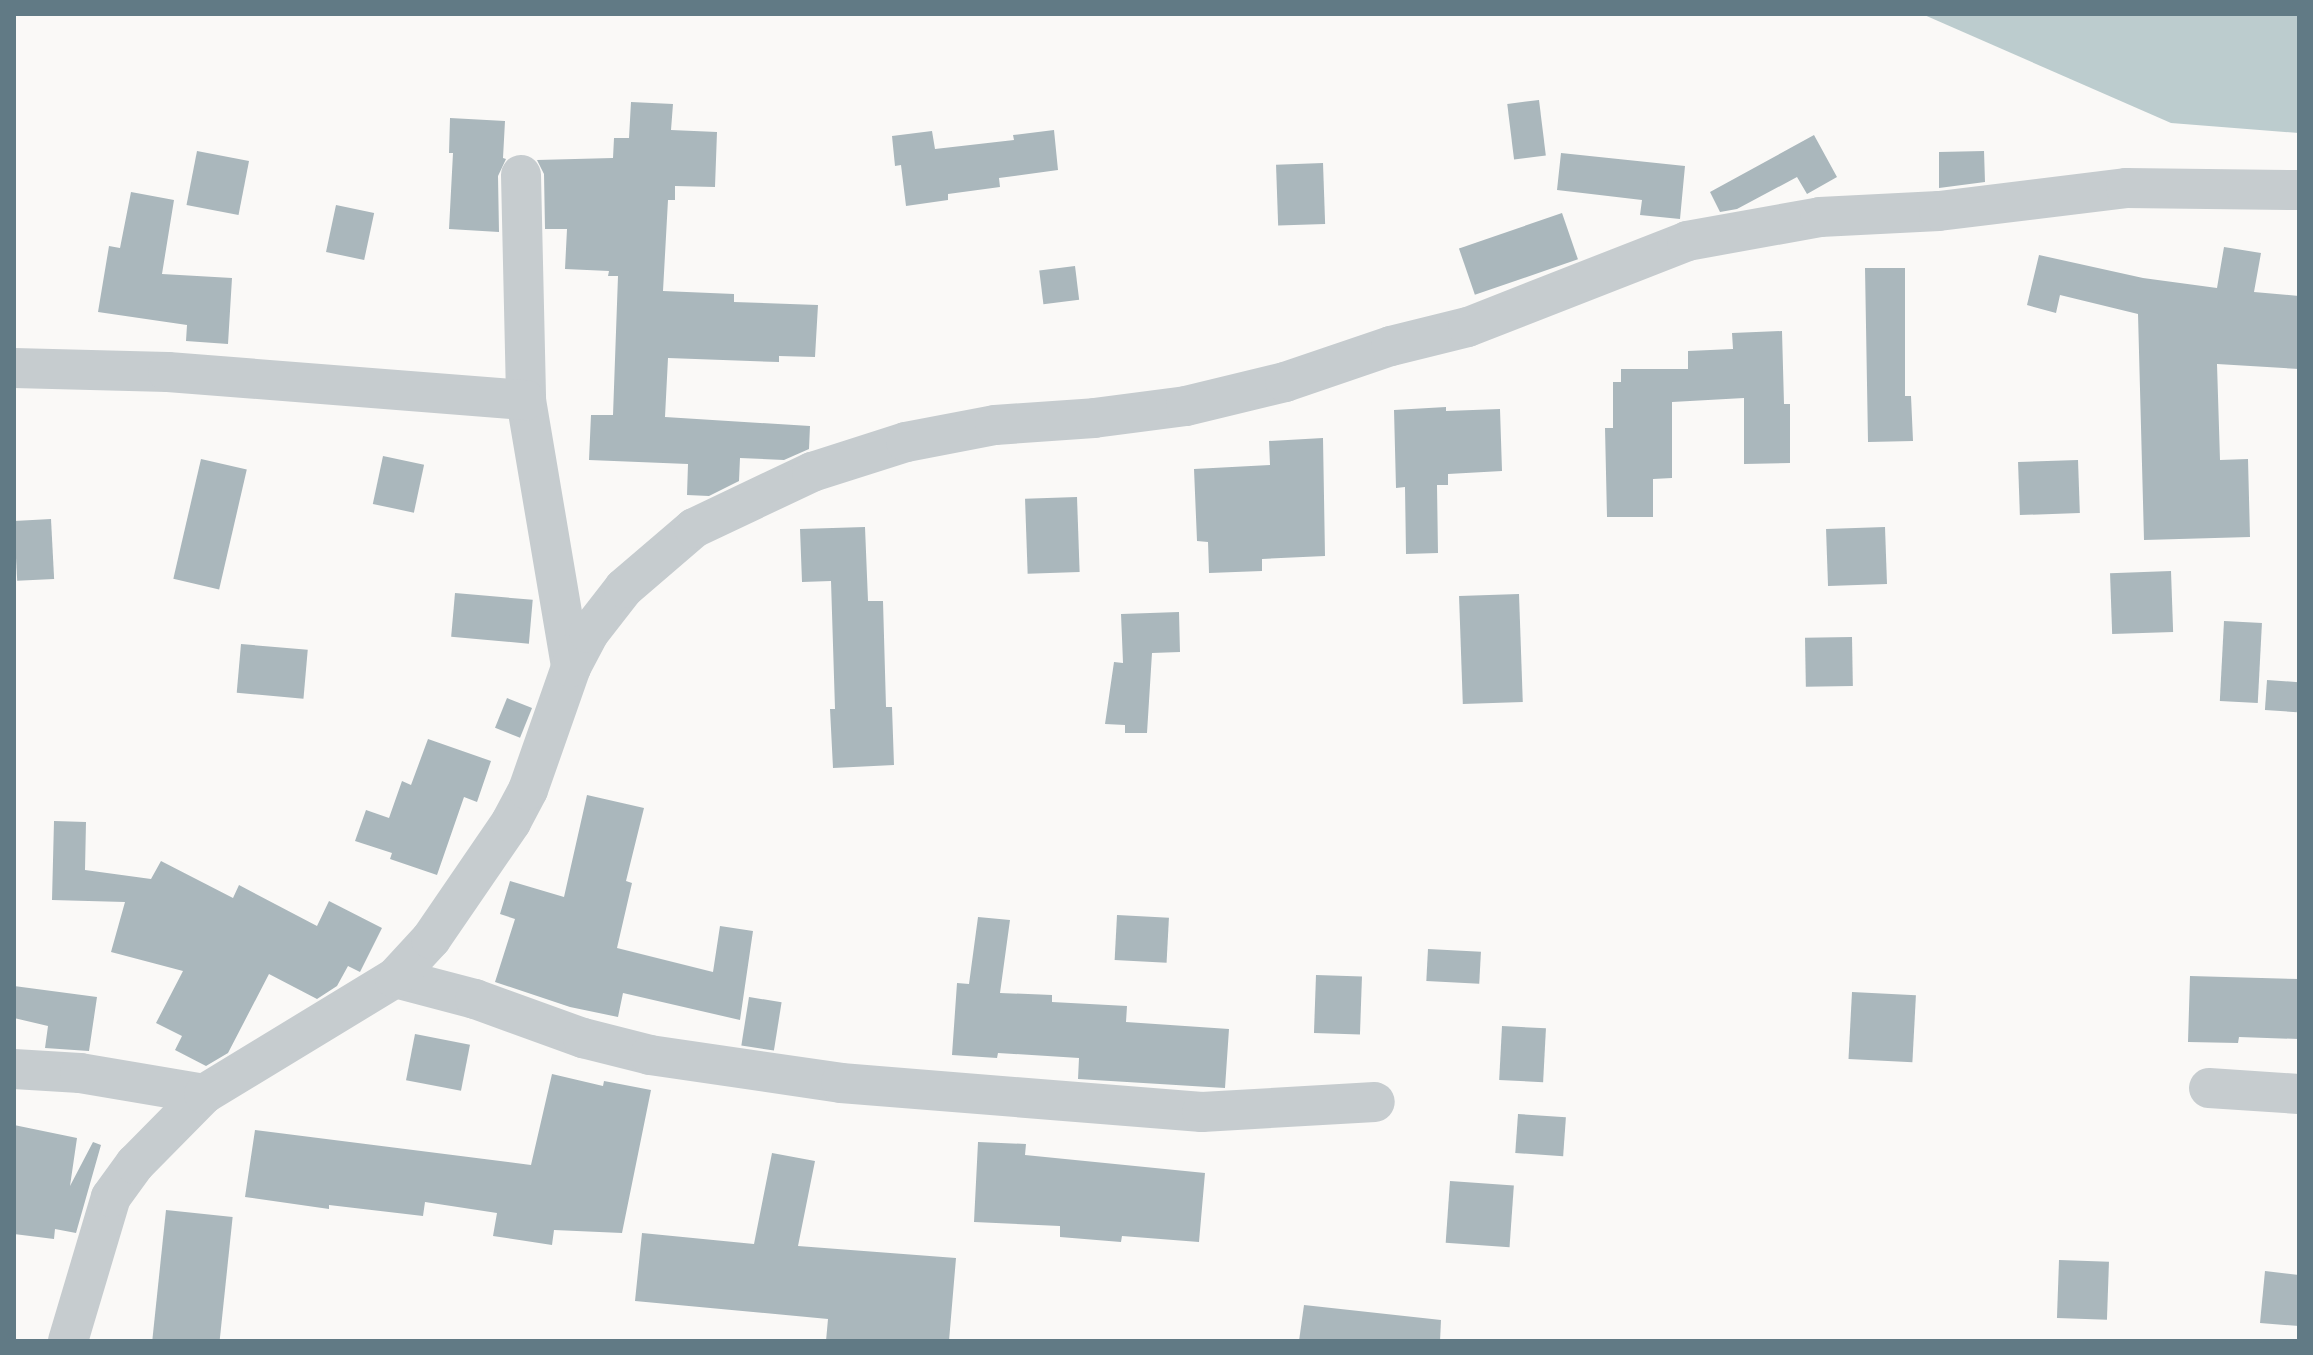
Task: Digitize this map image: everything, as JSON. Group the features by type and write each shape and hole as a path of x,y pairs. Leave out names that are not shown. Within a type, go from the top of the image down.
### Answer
{"street":[{"path":"521,175 526,400 571,667"},
{"path":"68,1341 111,1197 144,1154 204,1094 395,978 431,939 511,822 528,790 571,667 589,633 624,588 694,528 812,472 906,442 995,425 1094,418 1186,406 1285,382 1391,346 1468,327 1687,241 1820,217 1939,211 2126,188 2299,190"},
{"path":"14,368 168,372 526,400"},
{"path":"395,978 475,999 583,1038 650,1055 841,1083 1202,1112 1375,1102"},
{"path":"14,1069 80,1073 204,1094"},
{"path":"2209,1088 2299,1094"}],"shaded area":[{"path":"1922,14 2299,14 2299,133 2171,123"}],"building":[{"path":"1539,100 1546,156 1514,159 1507,104"},
{"path":"631,102 673,104 671,130 717,132 715,187 675,186 675,200 668,200 663,291 734,294 734,302 818,305 815,357 779,356 779,362 668,358 665,417 810,426 809,449 784,460 740,458 739,481 709,496 687,495 688,464 589,460 591,415 613,415 618,276 608,276 609,271 565,269 567,229 545,229 544,174 537,160 613,158 614,138 629,138"},
{"path":"450,118 505,121 503,158 506,159 498,176 499,232 449,229 453,153 449,153"},
{"path":"1054,130 1058,170 999,178 1000,187 948,194 948,200 906,206 901,165 895,166 892,136 932,131 935,149 1014,140 1013,135"},
{"path":"1814,135 1837,177 1807,194 1797,177 1737,209 1720,212 1710,192"},
{"path":"197,151 249,161 239,215 187,205"},
{"path":"1984,151 1985,182 1939,188 1939,152"},
{"path":"1561,153 1685,166 1680,219 1640,215 1642,200 1557,190"},
{"path":"1323,163 1325,224 1278,226 1276,165"},
{"path":"131,192 174,200 162,274 232,278 228,344 186,341 187,325 98,312 109,246 120,248"},
{"path":"336,205 374,213 364,260 326,252"},
{"path":"1562,213 1578,259 1475,295 1459,248"},
{"path":"2224,247 2261,253 2254,292 2299,296 2299,369 2217,364 2220,460 2248,459 2250,537 2144,540 2138,314 2060,295 2056,313 2027,305 2039,255 2143,278 2217,288"},
{"path":"1075,266 1079,300 1043,304 1039,270"},
{"path":"1865,268 1905,268 1905,396 1911,396 1913,441 1868,442"},
{"path":"1782,331 1784,404 1790,404 1790,463 1744,464 1744,398 1672,402 1672,478 1653,479 1653,517 1607,517 1605,428 1613,428 1613,382 1621,382 1621,369 1688,369 1688,351 1733,349 1732,333"},
{"path":"1446,407 1446,411 1500,409 1502,471 1448,474 1448,485 1437,485 1438,553 1406,554 1405,487 1396,488 1394,410"},
{"path":"1323,438 1325,556 1262,559 1262,571 1209,573 1208,542 1197,541 1194,469 1270,465 1269,441"},
{"path":"383,456 424,465 414,513 373,504"},
{"path":"201,459 247,470 219,589 173,579"},
{"path":"2078,460 2080,513 2020,515 2018,462"},
{"path":"1077,497 1080,572 1028,574 1025,499"},
{"path":"51,519 54,579 17,581 14,521"},
{"path":"865,527 868,601 883,601 886,707 892,707 894,765 833,768 830,709 835,709 831,581 802,582 800,529"},
{"path":"1885,527 1887,584 1828,586 1826,529"},
{"path":"2171,571 2173,632 2112,634 2110,573"},
{"path":"455,593 533,600 529,644 451,637"},
{"path":"1519,594 1523,702 1463,704 1459,596"},
{"path":"1179,612 1180,652 1152,653 1147,733 1125,733 1125,725 1105,724 1114,662 1123,663 1121,614"},
{"path":"2224,621 2262,623 2258,703 2220,701"},
{"path":"1852,637 1853,686 1806,687 1805,638"},
{"path":"241,644 308,650 303,699 237,693"},
{"path":"2267,680 2299,682 2297,712 2265,710"},
{"path":"507,698 532,708 520,738 495,728"},
{"path":"428,739 491,761 477,802 464,797 437,875 390,859 392,853 355,841 366,810 389,818 402,781 411,785"},
{"path":"587,795 644,808 626,881 632,883 617,948 713,972 720,926 753,931 740,1020 623,993 618,1017 570,1007 495,982 515,919 500,914 510,881 564,897"},
{"path":"54,821 86,822 85,870 151,879 161,861 233,898 239,885 317,926 329,901 382,928 360,972 348,966 337,986 317,999 269,974 228,1053 206,1066 175,1050 182,1036 156,1023 183,971 111,952 125,902 52,900"},
{"path":"1117,915 1169,918 1167,963 1115,960"},
{"path":"978,917 1010,920 1000,993 1052,995 1052,1002 1127,1006 1126,1022 1229,1029 1225,1088 1078,1079 1079,1058 998,1053 997,1058 952,1055 957,983 969,984"},
{"path":"1428,949 1481,952 1479,984 1426,981"},
{"path":"1316,975 1362,977 1360,1035 1314,1033"},
{"path":"2190,976 2299,979 2299,1039 2239,1037 2238,1043 2188,1042"},
{"path":"14,986 97,997 89,1051 45,1048 48,1026 14,1018"},
{"path":"1852,992 1916,995 1912,1062 1848,1059"},
{"path":"749,997 782,1002 774,1051 741,1045"},
{"path":"1502,1026 1546,1028 1543,1082 1499,1080"},
{"path":"415,1034 470,1045 461,1091 406,1080"},
{"path":"552,1074 603,1086 604,1081 651,1090 622,1233 554,1230 552,1245 493,1236 497,1213 425,1202 423,1216 329,1205 329,1209 245,1197 255,1130 531,1165"},
{"path":"1518,1114 1566,1117 1563,1156 1515,1153"},
{"path":"14,1125 77,1138 70,1186 93,1142 101,1145 76,1233 55,1229 54,1239 14,1234"},
{"path":"978,1142 1026,1144 1025,1155 1205,1173 1199,1242 1122,1236 1121,1242 1060,1237 1060,1226 974,1222"},
{"path":"772,1153 815,1161 798,1246 956,1258 949,1341 826,1341 828,1319 635,1301 642,1233 754,1244"},
{"path":"1450,1181 1514,1185 1510,1247 1446,1243"},
{"path":"166,1210 233,1217 220,1341 152,1341"},
{"path":"2059,1260 2109,1262 2107,1320 2057,1318"},
{"path":"2265,1271 2299,1275 2299,1326 2260,1323"},
{"path":"1304,1305 1441,1320 1440,1341 1299,1341"}]}
